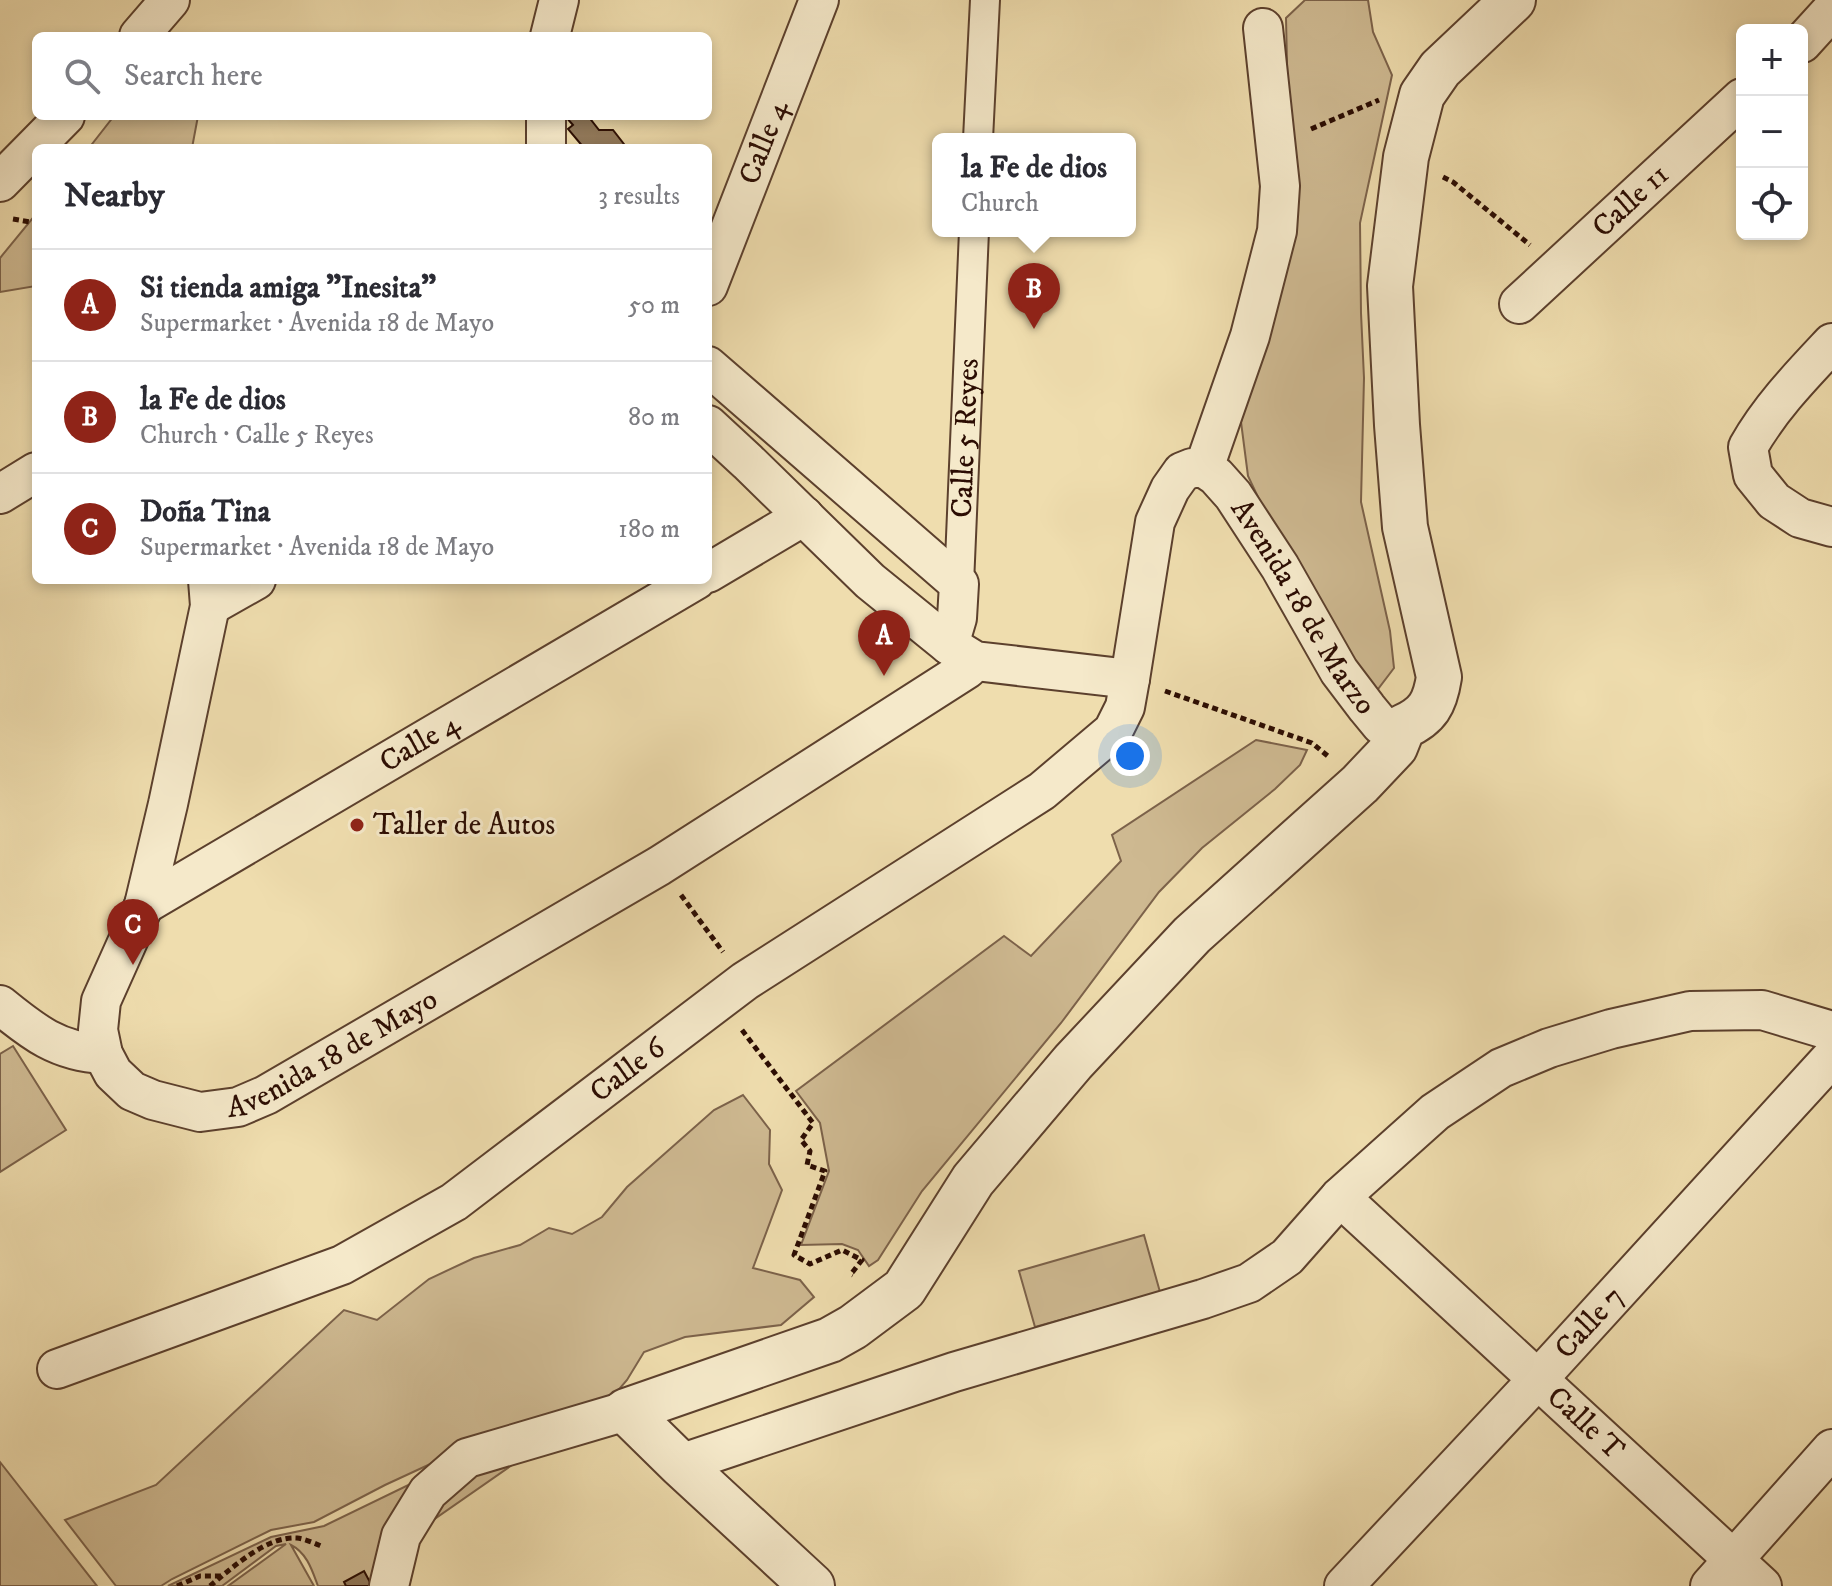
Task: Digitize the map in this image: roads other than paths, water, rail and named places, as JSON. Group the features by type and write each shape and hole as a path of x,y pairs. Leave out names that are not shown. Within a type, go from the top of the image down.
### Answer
{"street":[{"path":"142,32 170,0"},
{"path":"551,32 559,0"},
{"name":"Calle 4","path":"712,276 819,0"},
{"path":"978,133 985,0"},
{"name":"Avenida 18 de Marzo","path":"1204,468 1233,495 1280,567 1339,671 1381,725 1403,727 1426,712 1436,694 1439,677 1405,527 1390,286 1406,157 1422,95 1440,69 1513,0"},
{"path":"1808,36 1832,10"},
{"path":"712,429 870,581 962,653 1130,679 1155,522 1170,489 1182,472 1204,468 1250,336 1277,231 1280,186 1263,28"},
{"name":"Calle 11","path":"1519,304 1736,104"},
{"path":"37,144 61,120"},
{"path":"546,120 546,144"},
{"path":"0,182 32,150"},
{"name":"Calle 5 Reyes","path":"962,653 957,618 974,237"},
{"path":"1832,343 1786,392 1759,426 1748,447 1753,475 1774,501 1800,518 1832,527"},
{"path":"712,369 959,584"},
{"path":"0,494 32,474"},
{"path":"712,571 804,516"},
{"path":"0,1005 33,1033 73,1050 103,1054 98,1030 101,1001 144,905 168,804 209,593 242,584"},
{"name":"Calle 4","path":"144,905 689,584"},
{"name":"Avenida 18 de Mayo","path":"103,1054 113,1073 132,1091 153,1100 200,1112 238,1107 266,1095 659,866 967,669 962,653"},
{"name":"Calle 6","path":"57,1369 342,1265 454,1202 733,991 1042,791 1113,731 1125,707 1130,679"},
{"path":"389,1586 401,1536 428,1492 467,1458 626,1411 830,1340 904,1289 973,1180 1073,1062 1192,935 1360,784 1395,747 1403,727"},
{"path":"680,1464 954,1372 1249,1283 1287,1257 1340,1197 1435,1112 1501,1068 1549,1048 1611,1029 1690,1011 1762,1010 1832,1031"},
{"name":"Calle 7","path":"1344,1586 1832,1057"},
{"name":"Calle T","path":"1340,1197 1538,1379 1722,1573 1762,1586"},
{"path":"626,1411 812,1586"},
{"path":"1722,1573 1832,1449"}],"place":[{"name":"la Fe de dios","path":"1034,329"},
{"name":"Si tienda amiga \"Inesita\"","path":"884,676"},
{"name":"Taller de Autos","path":"357,825"},
{"name":"Doña Tina","path":"133,965"}]}
